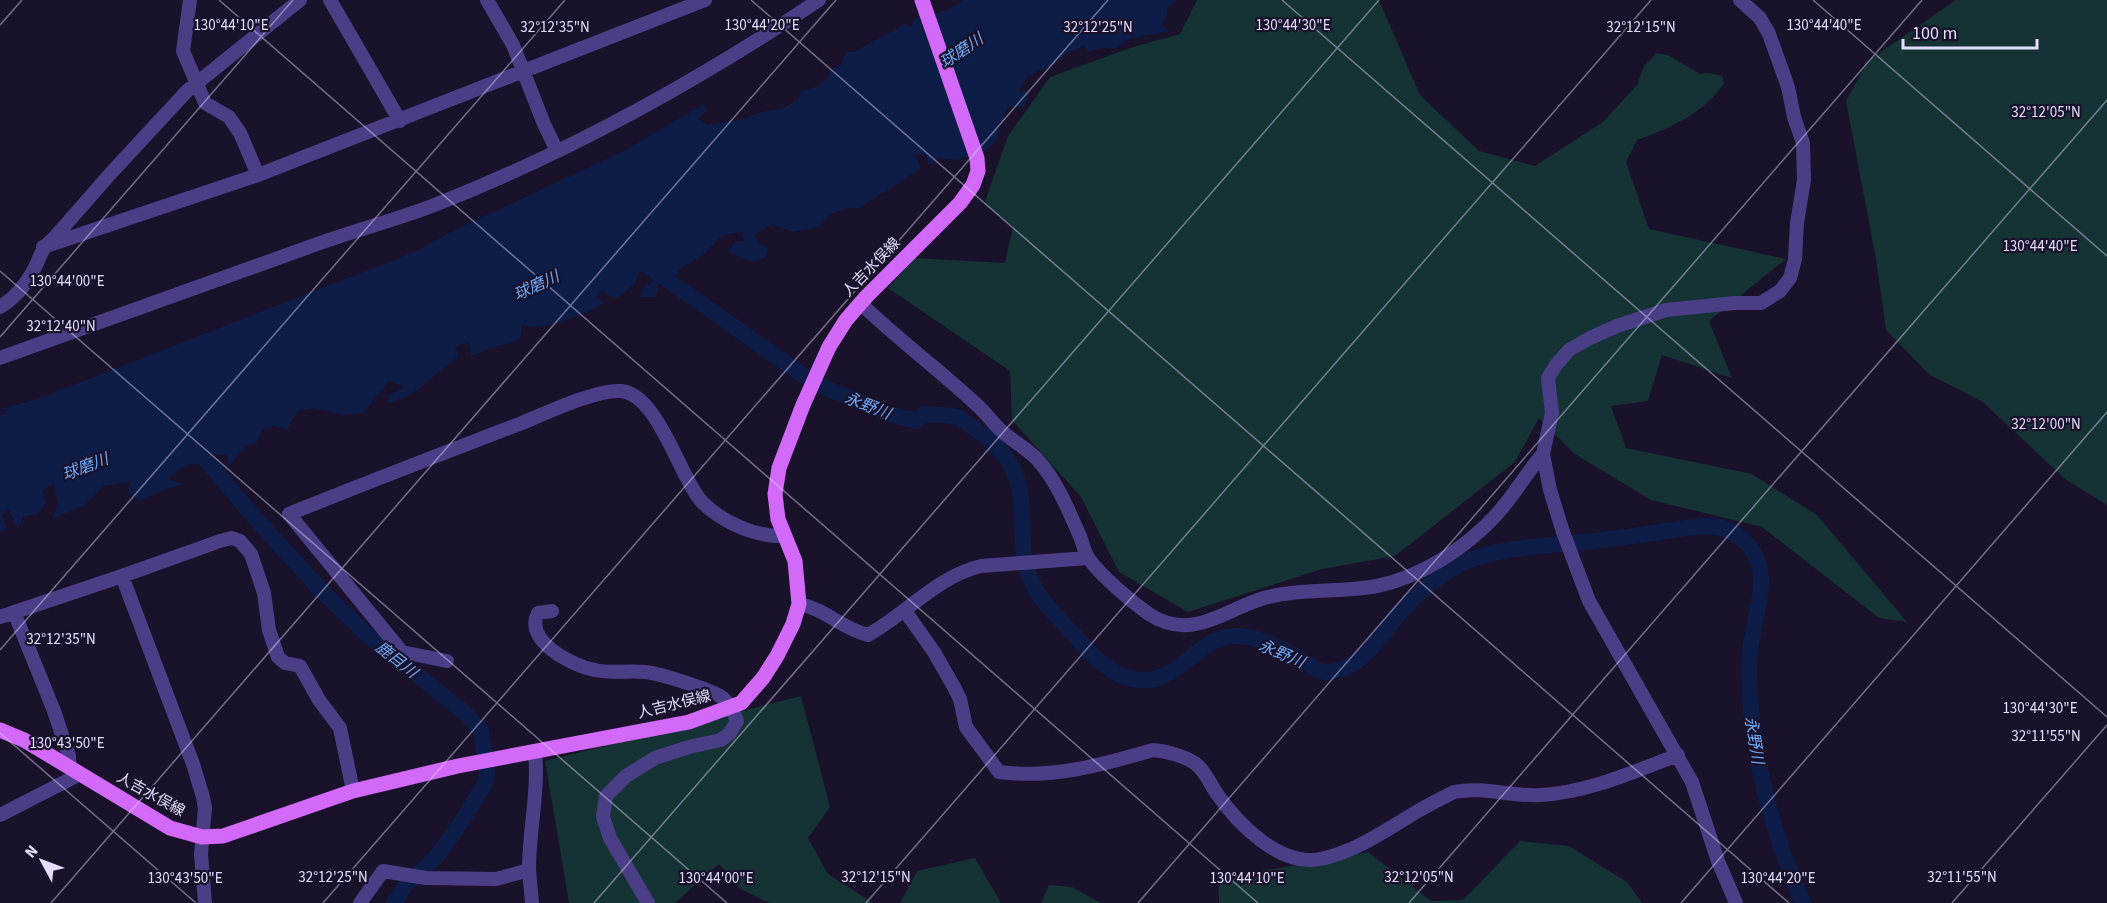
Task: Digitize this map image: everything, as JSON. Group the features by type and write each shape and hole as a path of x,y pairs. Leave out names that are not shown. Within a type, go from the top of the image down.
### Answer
{"main road":[{"name":"人吉水俣線","path":"0,730 24,740 170,828 202,837 223,836 353,791 458,766 689,722 741,703 763,678 793,624 799,604 795,561 778,519 775,494 779,468 820,366 846,320 860,303 960,203 973,185 978,171 977,158 922,0"}],"street":[{"path":"190,0 183,51 205,103 229,117 240,133 258,175"},
{"path":"0,307 9,302 22,288 34,269 43,247 54,238 111,172 187,91 212,68 300,0"},
{"path":"330,0 400,121"},
{"path":"487,0 513,45 557,151"},
{"path":"43,247 258,175 705,0"},
{"path":"0,358 321,243 432,206 557,151 657,99 742,50 819,0"},
{"path":"1736,903 1692,782 1589,601 1563,532 1550,490 1543,454 1552,413 1548,378 1569,350 1617,326 1666,310 1735,303 1761,303 1780,291 1790,278 1795,259 1797,223 1804,180 1803,143 1794,117 1788,87 1769,34 1760,18 1740,0"},
{"path":"860,303 904,344 977,405 1004,433 1039,461 1052,480 1081,537 1087,558 1127,596 1150,614 1171,625 1188,626 1208,621 1245,604 1284,594 1378,585 1413,574 1481,530 1498,514 1543,454"},
{"path":"447,661 402,652 289,514 556,409 602,393 619,391 638,398 666,434 701,500 718,515 740,527 771,537 784,536"},
{"path":"0,616 220,541 232,538 240,541 256,563 264,593 268,630 278,657 285,663 300,666 319,700 340,728 353,791"},
{"path":"799,604 823,611 857,633 868,635 969,569 981,566 1087,558"},
{"path":"122,576 203,797 205,808 201,854 205,903"},
{"path":"552,611 538,613 534,620 536,633 565,660 597,671 645,672 660,675 707,690 721,697 732,707 737,721 730,733 720,740 655,758 626,777 606,796 603,817 610,838 648,903"},
{"path":"905,611 934,652 954,687 960,699 966,726 999,772 1021,775 1052,774 1079,770 1153,750 1164,751 1195,763 1205,773 1216,794 1245,828 1286,856 1303,861 1320,859 1355,848 1454,792 1468,789 1538,796 1567,793 1607,782 1678,754"},
{"path":"0,815 75,771 54,711 14,612"},
{"path":"532,903 529,849 537,771 535,751"},
{"path":"360,903 383,871 426,878 496,879 529,870"}],"green space":[{"path":"1197,0 1379,0 1420,95 1479,151 1535,166 1603,122 1637,85 1644,66 1657,53 1668,55 1700,74 1722,76 1724,83 1707,103 1674,125 1637,140 1626,162 1649,229 1786,259 1709,321 1732,378 1662,355 1648,401 1611,406 1626,448 1752,474 1817,515 1907,622 1879,618 1762,527 1651,500 1575,454 1539,418 1515,462 1395,556 1322,569 1188,612 1119,572 1081,497 1012,420 1010,371 888,288 915,258 1005,263 1013,226 984,204 1008,136 1050,77 1133,47 1180,34"},
{"path":"1956,0 2107,0 2107,505 2065,479 1983,402 1930,375 1886,330 1876,259 1846,101 1868,61"},
{"path":"801,696 830,807 808,838 828,874 873,903 769,903 739,888 719,864 675,903 569,903 545,761"},
{"path":"1520,841 1569,846 1627,882 1642,903 1219,903 1218,879 1368,852 1431,901 1463,900"},
{"path":"975,858 1001,903 900,903 917,871"},
{"path":"1049,885 1072,887 1101,903 1041,903"}],"water":[{"name":"球磨川","path":"962,0 1177,0 1167,9 1167,15 1162,24 1169,31 1129,39 1116,48 1101,48 1090,52 1084,46 1026,78 1019,91 1028,92 1025,106 1008,108 1000,125 998,138 986,150 957,160 938,158 929,166 926,154 915,155 921,169 859,208 848,208 830,214 819,227 793,232 772,224 755,235 758,244 768,247 766,257 753,262 728,252 735,242 744,241 743,232 723,235 703,255 658,285 656,297 640,297 644,287 651,284 657,270 639,272 635,284 618,297 609,296 602,290 596,297 604,303 586,312 553,324 531,327 522,325 520,340 471,356 469,342 455,347 459,356 417,390 399,400 388,403 390,394 405,387 389,381 363,413 343,415 314,408 298,411 287,429 274,426 263,429 256,443 247,445 227,468 228,455 209,454 204,465 184,466 169,479 183,484 139,501 128,493 130,482 103,486 84,506 53,518 58,503 54,484 42,491 46,503 38,514 24,516 18,528 8,509 2,515 7,529 0,533 0,416 8,410 0,409 35,400 412,253 455,230 624,151 704,104 707,111 698,119 707,125 744,119 761,112 781,109 798,100 801,91 816,87 828,78 830,71 842,64 846,52 854,52 905,24 911,27 915,18 946,10"}],"waterway":[{"name":"永野川","path":"635,257 814,383 885,413 916,421 924,414 956,417 987,438 1007,458 1016,476 1021,498 1024,556 1034,586 1049,608 1090,652 1102,663 1123,676 1142,680 1157,678 1171,672 1209,644 1223,638 1239,636 1254,638 1270,644 1321,671 1334,671 1354,664 1426,588 1455,567 1471,559 1509,550 1697,526 1722,528 1733,533 1748,545 1759,565 1761,590 1751,642 1749,684 1756,748 1770,813 1803,903"},
{"name":"鹿目川","path":"192,443 255,518 318,587 365,633 465,713 481,730 487,771 486,782 437,856 406,885 394,903"}]}
